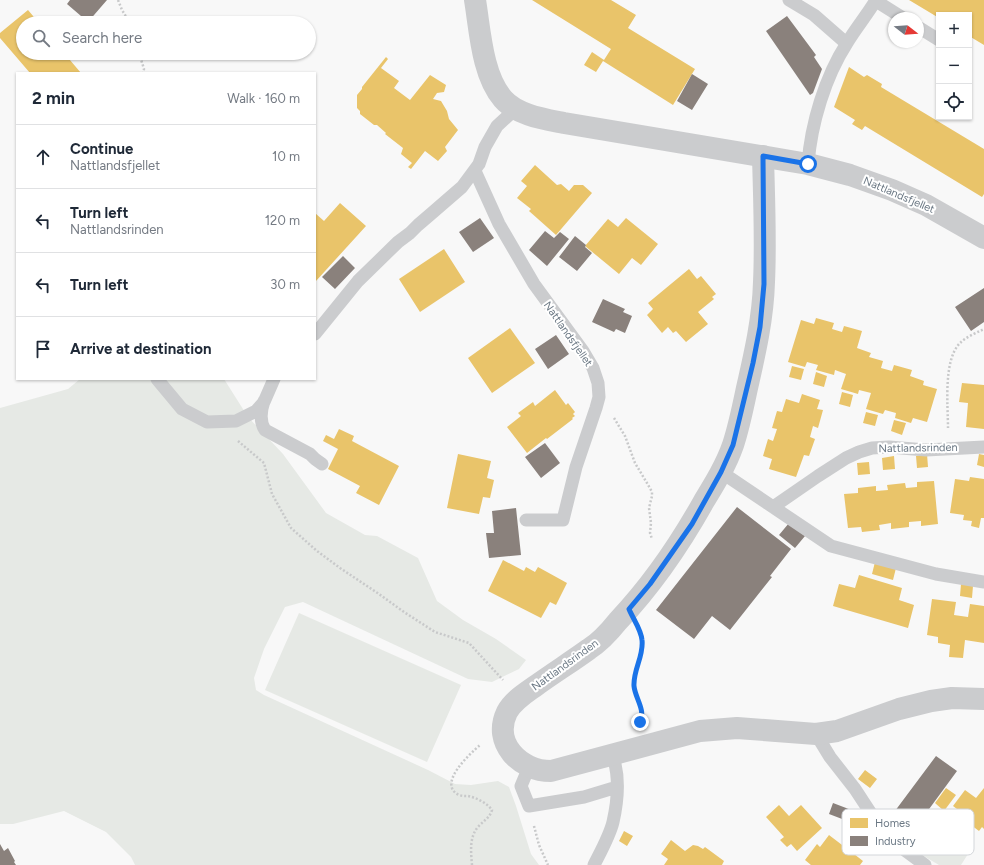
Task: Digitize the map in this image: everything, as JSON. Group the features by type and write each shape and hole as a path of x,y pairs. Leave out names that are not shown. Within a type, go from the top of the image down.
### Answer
{"street":[{"name":"Nattlandsfjellet","path":"475,0 485,62 490,78 503,99 513,107 539,117 564,124 808,164 850,175 892,190 926,205 984,238"},
{"name":"Nattlandsrinden","path":"503,738 507,712 515,701 591,648 618,622 650,584 692,524 721,472 733,445 742,412 760,327 764,284 763,156"},
{"path":"503,738 509,750 517,760 542,771 551,771 700,731 737,728 816,734 837,731 899,709 931,700 952,698 984,700"}],"lane":[{"path":"789,0 814,15 846,43"},
{"path":"808,164 810,144 820,103 832,72 846,43 876,1 893,12"},
{"path":"924,31 936,38"},
{"path":"316,333 358,281 398,242 462,187 479,164 485,147 497,126 510,114 513,107"},
{"name":"Nattlandsfjellet","path":"474,170 499,224 534,284 583,351 593,368 598,383 596,408 576,467 563,520 526,520"},
{"path":"158,380 182,409 207,422 236,421 256,411 264,402 278,380"},
{"path":"274,380 261,412 261,425 265,430 310,454 322,464"},
{"name":"Nattlandsrinden","path":"773,507 846,458 872,448 926,450 984,447"},
{"path":"721,472 786,514 831,546 936,574 984,582"},
{"path":"816,734 830,757 855,789 868,809"},
{"path":"594,865 613,823 620,752"},
{"path":"529,766 521,786 529,806 584,798 617,787"},
{"path":"911,855 925,865"}],"path":[{"path":"118,0 126,16"},
{"path":"142,60 143,72"},
{"path":"948,448 949,368 960,343 984,329"},
{"path":"598,397 621,428 635,463 648,483 652,492 649,508 651,537 653,541 670,555"},
{"path":"225,421 235,438 264,463 272,494 291,528 317,551 404,612 435,632 469,643 507,684 515,701"},
{"path":"620,752 626,736 640,722 642,714 634,685 634,678 643,648 642,638 629,609"},
{"path":"472,865 472,839 477,828 491,815 492,810 490,806 476,799 454,792 451,784 453,775 459,765 481,744 503,738"},
{"path":"529,806 539,845 548,865"}],"shaded area":[{"path":"79,380 225,380 248,417 283,454 326,513 365,535 377,536 418,558 437,601 463,620 496,639 526,660 519,669 492,682 468,679 303,602 285,607 264,649 254,678 256,690 264,695 428,770 455,784 471,785 498,781 509,787 531,854 539,865 135,865 131,857 106,832 64,811 13,824 0,824 0,408 68,389"},
{"path":"299,613 461,685 427,762 265,690"},
{"path":"922,855 967,855 961,865 939,865"}],"building: Homes":[{"path":"532,0 611,0 636,15 628,28 695,69 673,105 603,61 596,72 584,65 592,52 604,60 611,49"},
{"path":"909,0 984,0 984,45 972,38 972,12 936,12 936,16"},
{"path":"28,10 33,16 21,16"},
{"path":"16,20 16,57 0,38 0,33"},
{"path":"386,57 388,59 381,68 399,81 394,88 410,100 430,75 446,85 444,92 437,93 433,99 441,101 447,111 449,119 458,130 445,147 447,151 438,161 425,151 411,169 408,167 412,163 401,154 403,148 385,134 386,133 377,125 374,125 360,114 360,111 357,108 357,95"},
{"path":"19,60 70,60 80,72 29,72"},
{"path":"849,67 864,77 867,75 882,84 881,87 984,149 984,194 982,197 865,126 862,130 852,124 855,120 834,107"},
{"path":"535,165 557,185 561,184 569,191 574,185 583,185 592,193 556,235 529,211 531,209 517,198 527,186 521,181"},
{"path":"340,203 366,226 316,281 316,214 324,221"},
{"path":"626,218 658,244 641,265 632,258 619,274 585,246 608,219 618,227"},
{"path":"444,249 465,282 420,312 399,279"},
{"path":"689,269 697,279 701,276 716,294 712,297 714,299 698,312 708,324 686,342 676,331 673,333 668,327 662,333 647,315 653,309 648,303"},
{"path":"816,318 834,323 832,329 842,332 844,326 862,331 857,348 871,353 869,357 883,361 881,368 892,371 894,365 912,370 910,376 924,381 923,385 937,389 927,422 913,418 911,423 895,418 896,413 885,410 883,414 866,409 871,393 859,390 858,394 841,389 846,374 835,370 834,375 816,370 818,365 807,362 805,367 788,362 801,320 814,324"},
{"path":"510,328 535,363 492,393 468,358"},
{"path":"792,366 804,369 801,380 789,377"},
{"path":"816,372 827,376 824,387 813,384"},
{"path":"962,383 984,385 984,429 966,427 968,403 959,402"},
{"path":"555,390 566,405 568,403 575,412 573,414 575,416 527,453 507,427 521,416 518,413 533,402 535,406"},
{"path":"842,392 853,395 850,407 839,404"},
{"path":"802,394 820,400 817,409 823,410 818,428 813,426 810,437 815,439 809,456 804,455 796,477 769,469 772,459 763,456 768,439 773,441 777,429 772,428 777,411 782,412 786,399 799,403"},
{"path":"866,412 878,415 875,426 863,423"},
{"path":"894,420 906,423 902,435 891,431"},
{"path":"339,429 354,436 352,441 399,466 379,505 356,493 360,486 328,469 338,449 323,441 326,435 334,439"},
{"path":"458,454 491,461 487,478 494,480 490,498 483,497 479,514 447,508"},
{"path":"927,454 928,467 917,468 916,456"},
{"path":"979,454 984,455 984,467 977,465"},
{"path":"894,456 895,469 883,470 882,458"},
{"path":"869,462 870,474 858,475 857,463"},
{"path":"970,477 984,479 984,518 981,518 979,528 971,526 972,521 963,520 964,515 950,513 955,479 969,481"},
{"path":"934,481 938,524 921,526 921,521 909,522 909,527 891,529 891,523 879,525 880,530 862,532 861,527 848,528 844,494 858,493 858,488 876,486 876,491 888,490 887,485 905,483 906,488 917,487 917,482"},
{"path":"503,560 524,571 526,567 535,572 538,567 567,583 556,605 550,602 541,618 488,591"},
{"path":"875,562 896,568 893,580 872,574"},
{"path":"859,575 902,588 899,600 914,605 908,628 833,606 839,584 855,588"},
{"path":"961,584 973,586 972,598 960,596"},
{"path":"932,599 956,602 954,615 968,617 970,604 984,606 984,643 965,640 963,658 949,657 950,645 938,643 938,637 927,635"},
{"path":"865,770 877,779 870,788 858,779"},
{"path":"946,788 956,795 946,809 942,809 935,803"},
{"path":"984,788 984,829 982,827 979,831 974,827 974,809 957,809 953,806 965,790 976,798"},
{"path":"779,805 789,816 801,805 822,828 797,851 791,844 787,847 780,840 784,837 766,817"},
{"path":"624,831 633,836 627,846 619,841"},
{"path":"829,835 842,845 842,855 855,855 863,861 860,865 811,865 805,860 817,844 820,847"},
{"path":"671,840 685,851 693,845 703,849 705,847 724,861 722,865 664,865 668,859 661,854"}],"building: Industry":[{"path":"70,0 107,0 93,16 81,16 67,4"},
{"path":"787,16 816,55 814,57 822,69 813,93 810,95 766,31"},
{"path":"692,74 708,84 692,110 677,101"},
{"path":"480,218 494,238 473,252 459,232"},
{"path":"545,231 554,238 560,232 569,239 547,266 529,250"},
{"path":"575,236 586,245 585,247 592,253 577,271 559,257"},
{"path":"343,256 355,268 335,289 322,277"},
{"path":"984,288 984,322 971,331 955,307"},
{"path":"603,299 625,309 623,312 632,316 625,333 616,329 614,332 592,322"},
{"path":"556,335 569,354 548,369 535,349"},
{"path":"545,443 560,463 541,478 525,457"},
{"path":"737,507 791,549 770,576 772,577 730,630 712,616 694,639 656,610"},
{"path":"516,508 521,555 489,558 486,533 494,533 492,511"},
{"path":"789,523 805,536 795,548 779,535"},
{"path":"936,756 957,771 929,809 896,809"},
{"path":"833,803 849,809 842,809 842,819 829,814"},
{"path":"0,844 4,851 8,848 16,865 0,865"}],"route":[{"path":"640,722 642,719 642,714 635,692 634,678 643,648 642,638 629,609 650,584 692,524 721,472 733,445 742,412 760,327 764,284 765,249 763,156 808,164"}]}
